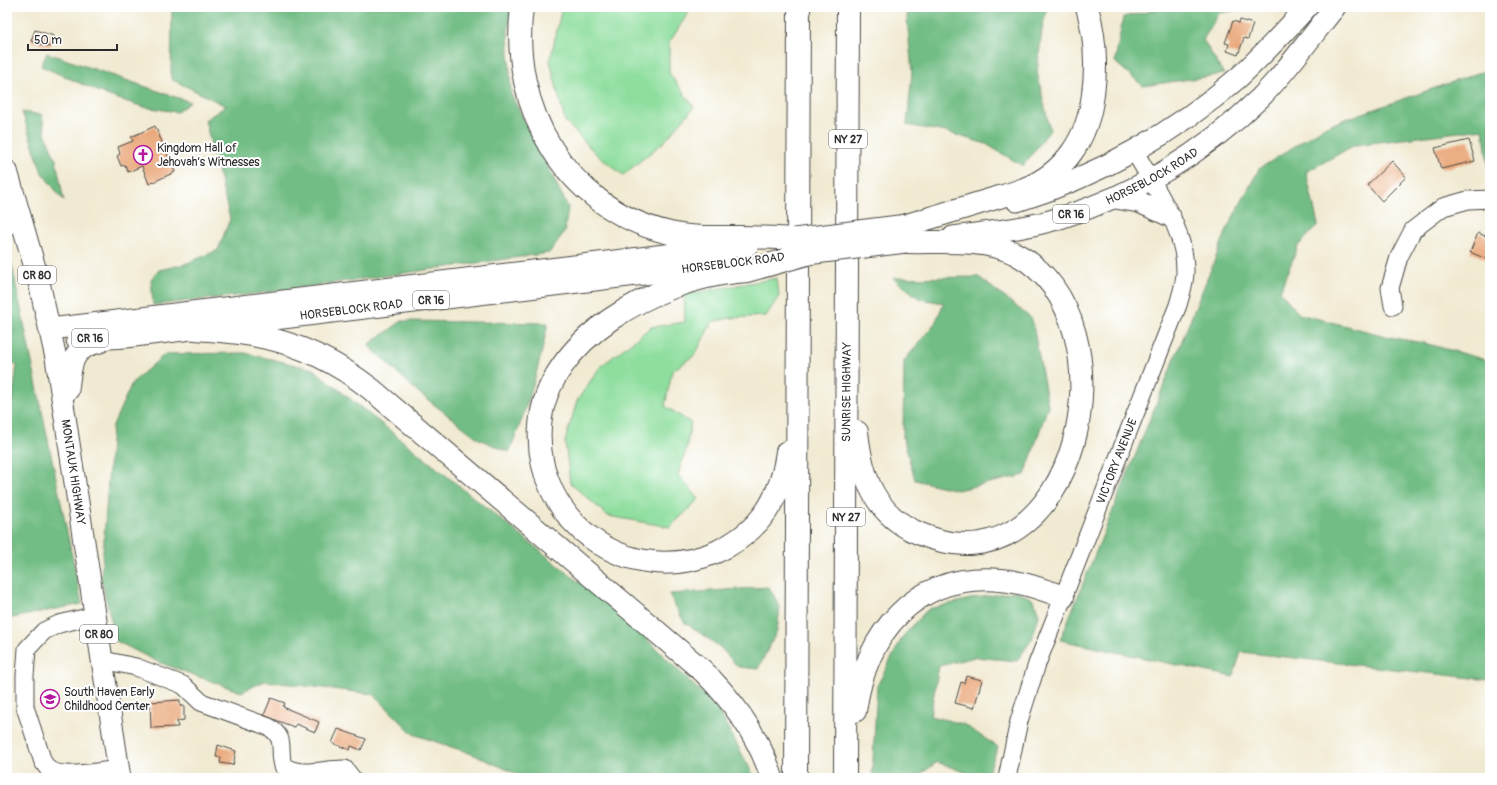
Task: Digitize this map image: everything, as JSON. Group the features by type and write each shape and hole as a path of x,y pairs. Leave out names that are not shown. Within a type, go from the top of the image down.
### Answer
{"highway":[{"path":"522,7 519,40 520,59 527,95 542,134 564,166 586,189 622,214 654,229 689,236 735,255 800,247"},
{"path":"790,7 798,74"},
{"path":"796,778 799,7"},
{"path":"907,234 1022,190 1055,172 1073,153 1080,142 1089,118 1094,88 1093,35 1087,7"},
{"name":"SUNRISE HIGHWAY","path":"845,778 849,12"},
{"path":"847,341 857,438 863,468 872,494 886,512 902,525 924,536 936,540 961,544 974,543 1000,537 1013,532 1036,515 1050,497 1060,479 1072,448 1080,412 1080,362 1073,331 1064,304 1050,284 1037,270 1024,259 1004,249 907,234"},
{"path":"735,255 747,271 800,247"},
{"path":"735,255 707,276 665,290 628,308 583,342 560,368 546,396 540,426 541,457 550,488 558,503 569,518 593,540 619,554 648,562 678,562 693,559 708,555 735,542 758,522 768,510 781,484 787,454 797,358"},
{"path":"196,329 249,334 291,345 340,367 371,388 703,671 728,698 744,719 761,748 772,778"},
{"path":"845,778 857,697 865,667 877,641 886,628 905,608 917,599 940,588 978,579 1002,580 1019,583 1063,597"}],"main road":[{"name":"HORSEBLOCK ROAD","path":"907,234 1063,185 1134,150 1210,100 1260,56 1307,7"},
{"name":"HORSEBLOCK ROAD","path":"800,247 907,234 1038,224 1060,218 1115,198 1150,181 1181,163 1218,136 1261,97 1335,7"},
{"name":"MONTAUK HIGHWAY","path":"7,171 15,223 52,336 65,408 119,773"},
{"path":"1115,198 1139,202 1170,216"},
{"name":"HORSEBLOCK ROAD","path":"52,336 94,338 126,337 196,329 735,255"},
{"name":"HORSEBLOCK ROAD","path":"52,336 735,255"},
{"path":"65,408 70,370 76,355 80,350 92,344 126,337"}],"street":[{"name":"VICTORY AVENUE","path":"1008,778 1019,722 1027,695 1063,597 1183,289 1186,273 1184,252 1176,228 1134,150"},
{"path":"1393,306 1390,288 1399,257 1413,230 1443,207 1468,200 1490,199"},
{"path":"96,615 59,624 44,631 27,649 25,707 43,762 49,770 63,773 119,773"},
{"path":"103,660 136,667 183,685 201,702 269,727 278,733 281,744 281,757 284,766 289,770 308,772 326,771 334,768 345,769 352,778"}],"green space":[{"path":"172,7 513,7 508,31 511,94 568,207 565,231 549,253 261,293 153,305 151,279 159,270 185,264 218,250 230,219 205,120 226,106 171,79"},
{"path":"562,7 692,7 669,43 669,73 694,107 665,141 623,175 597,155 565,121 550,61"},
{"path":"908,7 1047,7 1042,30 1037,72 1050,130 1023,166 986,144 946,132 907,125 912,72 907,18"},
{"path":"1171,7 1259,7 1219,13 1203,40 1224,74 1143,86 1115,62 1123,17"},
{"path":"47,53 190,102 177,112 144,107 109,96 41,66"},
{"path":"1490,71 1490,177 1483,129 1355,145 1306,172 1318,225 1298,246 1280,291 1299,314 1394,338 1424,343 1490,361 1490,680 1241,652 1233,677 1060,640 1229,225 1259,169 1326,126 1478,73"},
{"path":"22,112 42,115 45,133 56,160 64,201 42,173"},
{"path":"7,260 11,261 82,604 7,619 7,440 17,365 7,362"},
{"path":"979,277 1032,319 1048,406 1025,475 957,490 915,480 903,437 904,361 935,323 944,303 920,299 893,278"},
{"path":"777,278 779,296 766,316 730,318 712,322 695,355 672,371 665,406 691,423 686,450 678,475 699,499 670,527 608,516 570,483 565,441 577,401 600,367 651,327 685,322 684,295"},
{"path":"402,321 548,323 532,389 509,452 479,439 419,393 368,345"},
{"path":"245,353 313,369 629,622 717,708 755,778 526,778 472,754 413,734 373,694 265,681 241,692 158,662 116,641 101,578 112,427 132,383 165,354"},
{"path":"7,368 12,403 7,458"},
{"path":"769,587 780,607 777,631 758,669 738,667 720,647 684,622 669,594"},
{"path":"1017,591 1034,600 1039,615 1032,639 1017,661 975,657 939,666 930,716 963,724 998,747 986,778 980,778 937,762 916,778 872,778 877,686 903,636 928,609 970,599"}],"building":[{"path":"1240,20 1253,24 1248,39 1244,38 1238,55 1227,51 1229,44 1225,43 1233,21 1239,23"},
{"path":"35,30 54,36 50,47 31,41"},
{"name":"Kingdom Hall of Jehovah’s Witnesses","path":"155,126 175,172 149,184 142,166 128,172 125,165 121,166 117,156 120,154 118,147 133,141 131,137"},
{"path":"1469,140 1475,161 1441,169 1435,148"},
{"path":"1392,161 1406,177 1382,201 1367,185"},
{"path":"1478,233 1490,238 1490,258 1487,256 1486,259 1470,252"},
{"path":"966,676 982,680 974,708 955,703 961,682 964,683"},
{"path":"271,698 285,703 283,707 319,722 315,732 296,724 294,727 264,715"},
{"path":"180,700 180,706 184,706 184,720 177,721 178,727 151,728 150,702"},
{"path":"338,729 366,739 361,750 351,746 350,750 332,743"},
{"path":"218,745 236,751 233,765 220,763 221,757 216,757"}],"place":[{"name":"Kingdom Hall of Jehovah’s Witnesses","path":"143,155"},
{"name":"South Haven Early Childhood Center","path":"50,699"}]}
